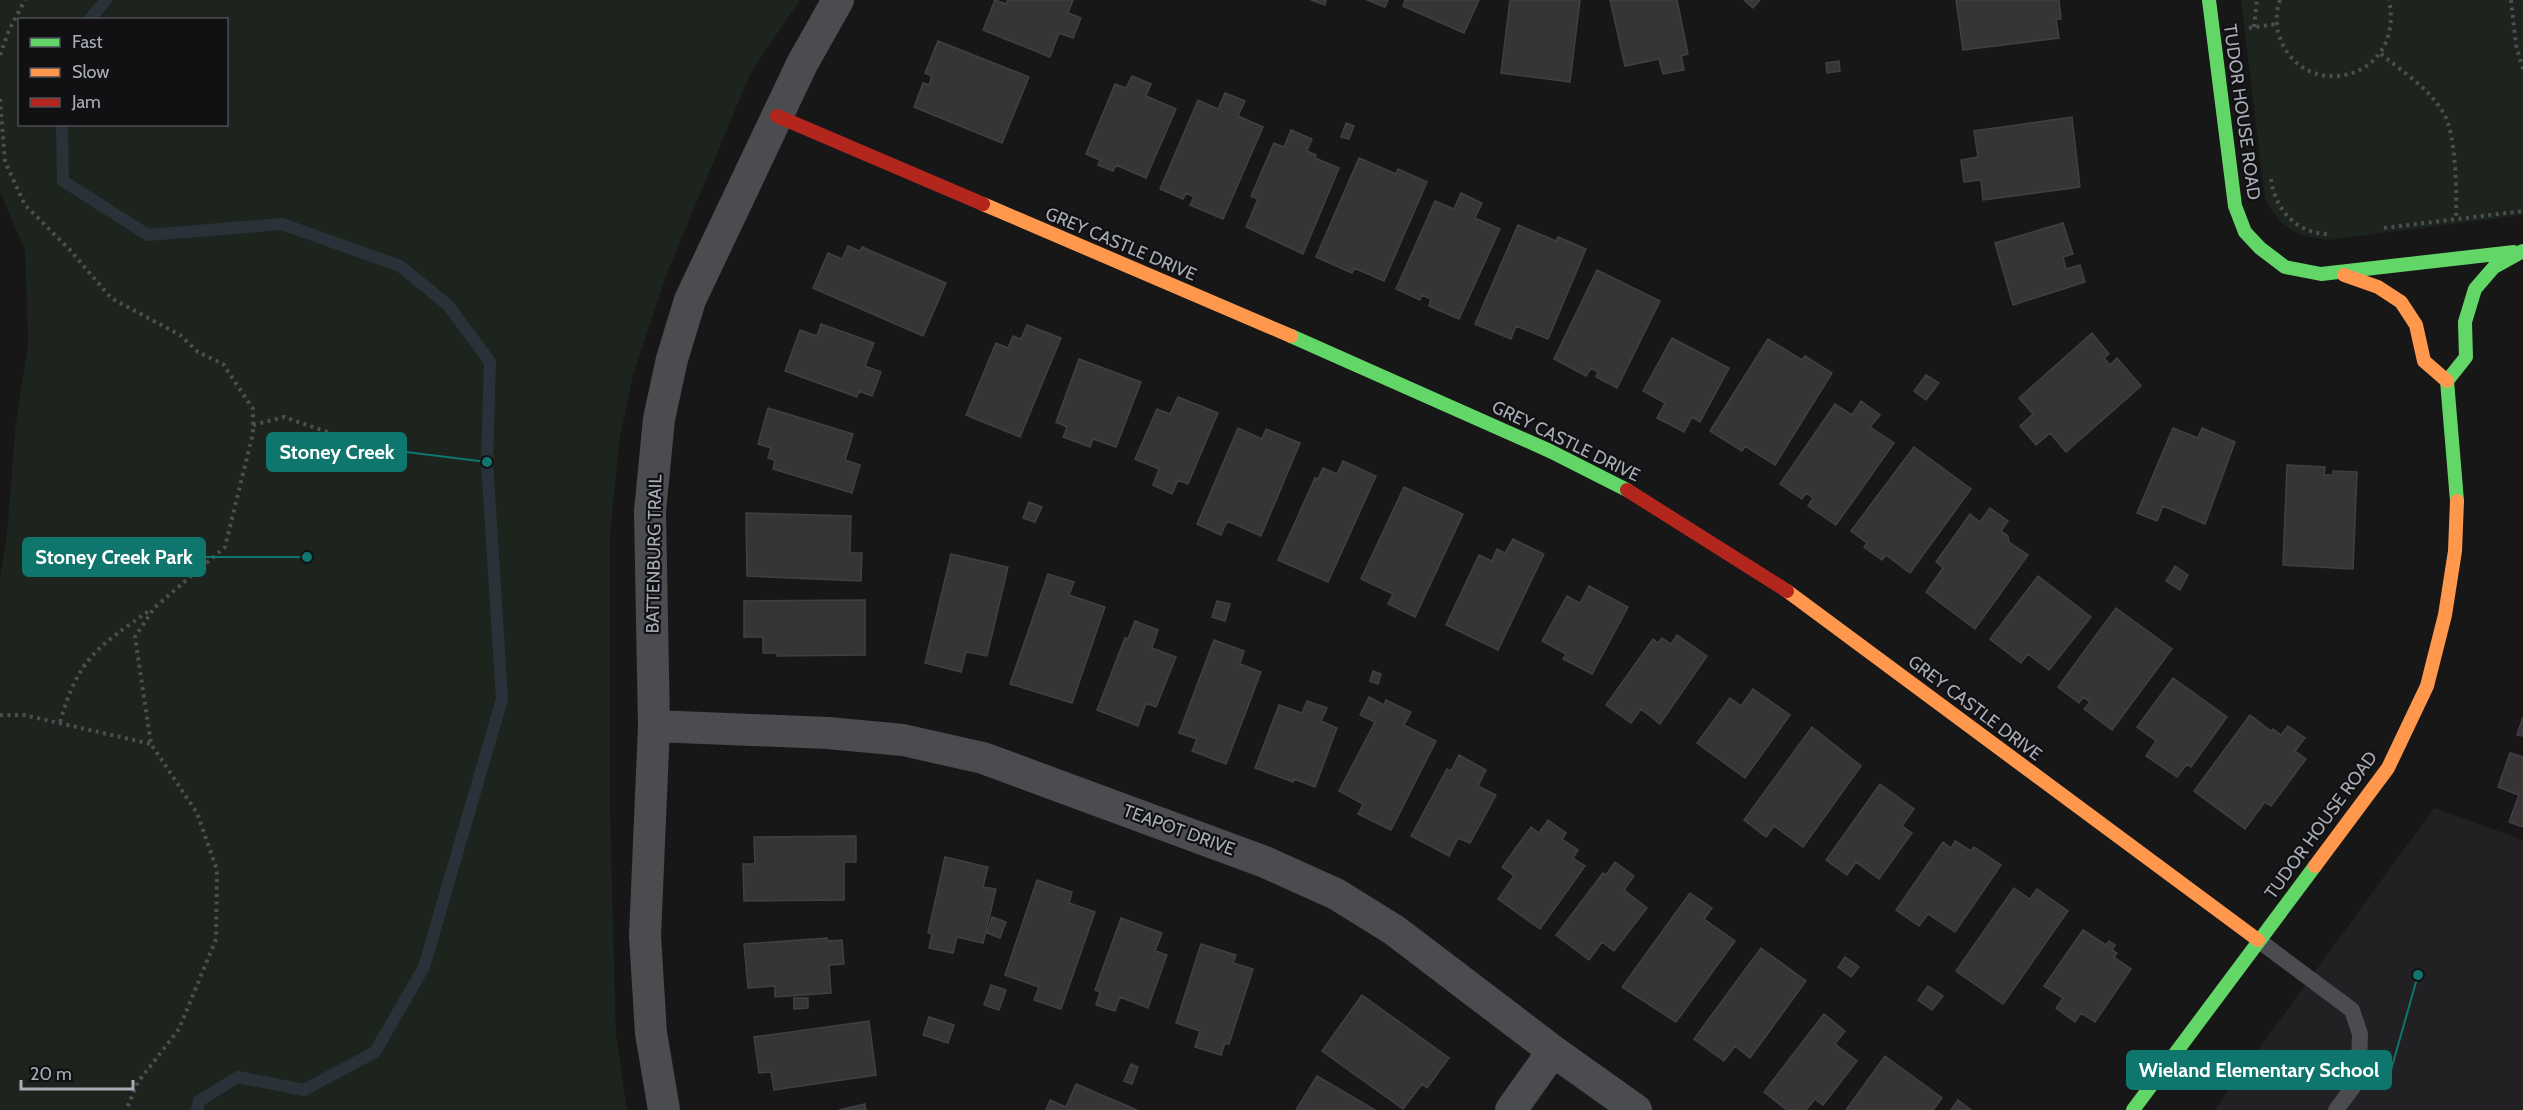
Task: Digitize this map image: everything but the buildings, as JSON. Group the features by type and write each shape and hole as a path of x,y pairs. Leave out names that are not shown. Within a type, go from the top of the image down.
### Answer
{"street":[{"name":"BATTENBURG TRAIL","path":"664,1110 651,1033 645,936 654,726 650,511 659,419 672,359 690,300 802,64 838,0"},
{"name":"TUDOR HOUSE ROAD","path":"2209,0 2235,206 2245,232 2286,267 2321,273 2335,272 2523,250"},
{"name":"GREY CASTLE DRIVE","path":"777,116 1343,358 1550,451 1636,495 1777,584 2258,940"},
{"name":"TUDOR HOUSE ROAD","path":"2133,1110 2388,768 2427,686 2445,615 2455,551 2457,493 2447,381 2466,357 2463,326 2469,300 2490,271 2523,250"},
{"name":"TUDOR HOUSE ROAD","path":"2335,272 2378,286 2406,305 2420,331 2424,361 2447,381"},
{"name":"TEAPOT DRIVE","path":"654,726 903,740 983,758 1265,862 1336,894 1394,930 1553,1051 1636,1110"},
{"path":"1511,1110 1553,1051"}],"lane":[{"path":"2258,940 2352,1010 2360,1034 2359,1067 2353,1087 2336,1110"}],"path":[{"path":"0,55 9,30 25,0"},
{"path":"2250,40 2257,0"},
{"path":"2280,0 2276,24 2282,44 2293,60 2309,71 2328,76 2348,75 2367,67 2381,54 2390,36 2393,16 2389,0"},
{"path":"2511,0 2516,45 2523,69"},
{"path":"2247,19 2251,28"},
{"path":"2251,28 2276,24"},
{"path":"2381,54 2428,92 2446,115 2454,155 2456,219"},
{"path":"0,99 5,162 25,205 70,250 111,298 180,335 198,352 223,364 253,410 253,425 225,547 154,608 96,650 77,674 60,722"},
{"path":"2271,177 2280,206 2302,230 2326,234 2338,233"},
{"path":"2373,229 2523,211"},
{"path":"253,425 284,417 373,448"},
{"path":"126,1110 138,1082 179,1029 216,939 217,870 197,813 151,744 135,637 154,608"},
{"path":"0,715 24,715 151,744"}],"shaded area":[{"path":"0,0 800,0 751,72 667,273 633,375 619,443 610,535 610,815 616,1034 627,1110 0,1110 0,578 7,534 16,422 28,345 25,250 0,192"},
{"path":"2241,0 2523,0 2523,215 2328,240 2297,233 2283,224 2265,198"},
{"path":"2434,808 2523,840 2523,1110 2214,1110"}],"waterway":[{"path":"91,18 106,0"},
{"path":"62,126 63,181 148,235 282,224 400,266 448,305 490,362 487,462 502,699 424,967 375,1052 304,1090 238,1077 199,1101 197,1110"}],"traffic: fast":[{"path":"2209,0 2235,206 2245,232 2260,248 2285,267 2321,274 2514,252"},
{"path":"2457,501 2447,381 2466,357 2465,322 2475,289 2494,267 2523,251"},
{"path":"1291,336 1550,451 1627,490"},
{"path":"2133,1110 2315,866"}],"traffic: slow":[{"path":"983,204 1291,336"},
{"path":"2344,275 2378,287 2401,302 2416,325 2424,361 2447,381"},
{"path":"2315,866 2388,768 2427,686 2445,615 2455,551 2457,501"},
{"path":"1787,591 2258,940"}],"traffic: jam":[{"path":"777,116 983,204"},
{"path":"1627,490 1787,591"}],"place":[{"name":"Stoney Creek","path":"487,462"},
{"name":"Stoney Creek Park","path":"307,557"},
{"name":"Wieland Elementary School","path":"2418,975"}]}
